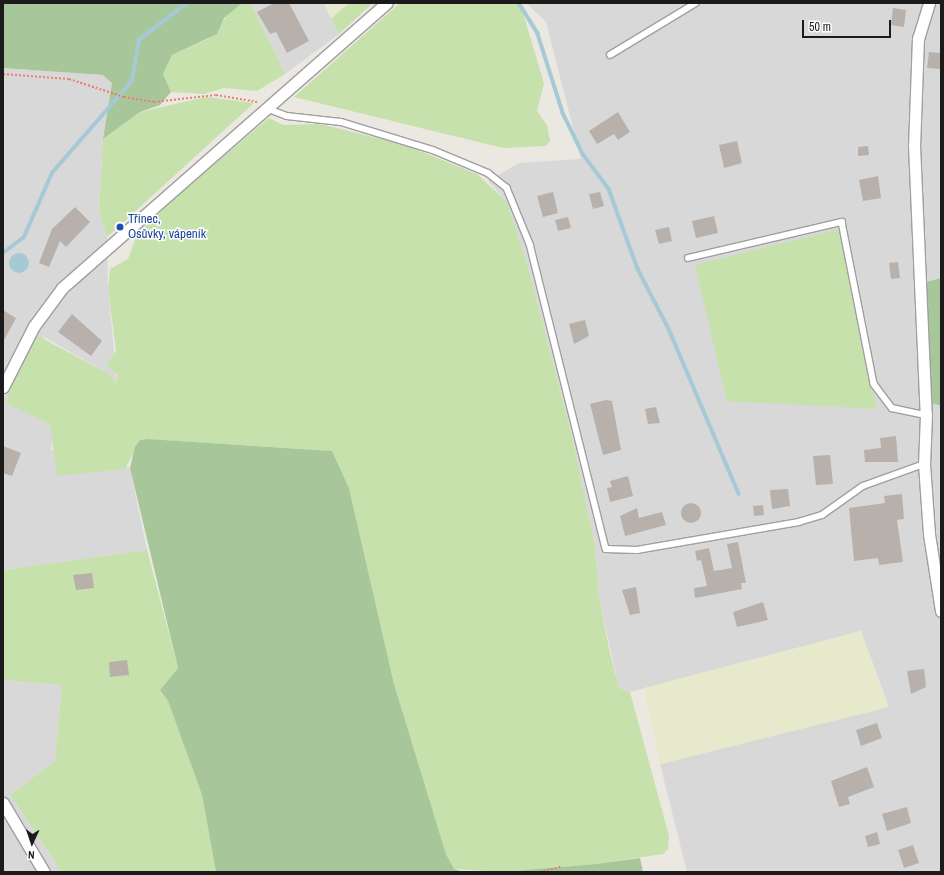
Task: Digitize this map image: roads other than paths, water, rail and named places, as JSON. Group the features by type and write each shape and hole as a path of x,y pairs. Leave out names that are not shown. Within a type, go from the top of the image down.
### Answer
{"street":[{"path":"3,387 34,326 62,288 386,3"},
{"path":"929,3 918,38 914,145 926,415 924,464 929,534 941,610"},
{"path":"3,803 44,872"}],"lane":[{"path":"610,55 696,3"},
{"path":"266,108 287,116 341,122 433,150 488,173 507,188 530,244 606,549 637,550 799,522 822,515 863,486 924,464"},
{"path":"688,258 842,222 874,384 892,408 926,415"}],"water":[{"path":"19,253 26,256 29,263 26,270 19,273 12,270 9,263 12,256"}],"waterway":[{"path":"3,253 24,237 52,173 132,81 139,40 187,3"},
{"path":"519,3 538,34 563,113 583,154 609,189 638,269 669,329 739,494"}],"place":[{"name":"Třinec, Osůvky, vápeník","path":"120,227"}]}
